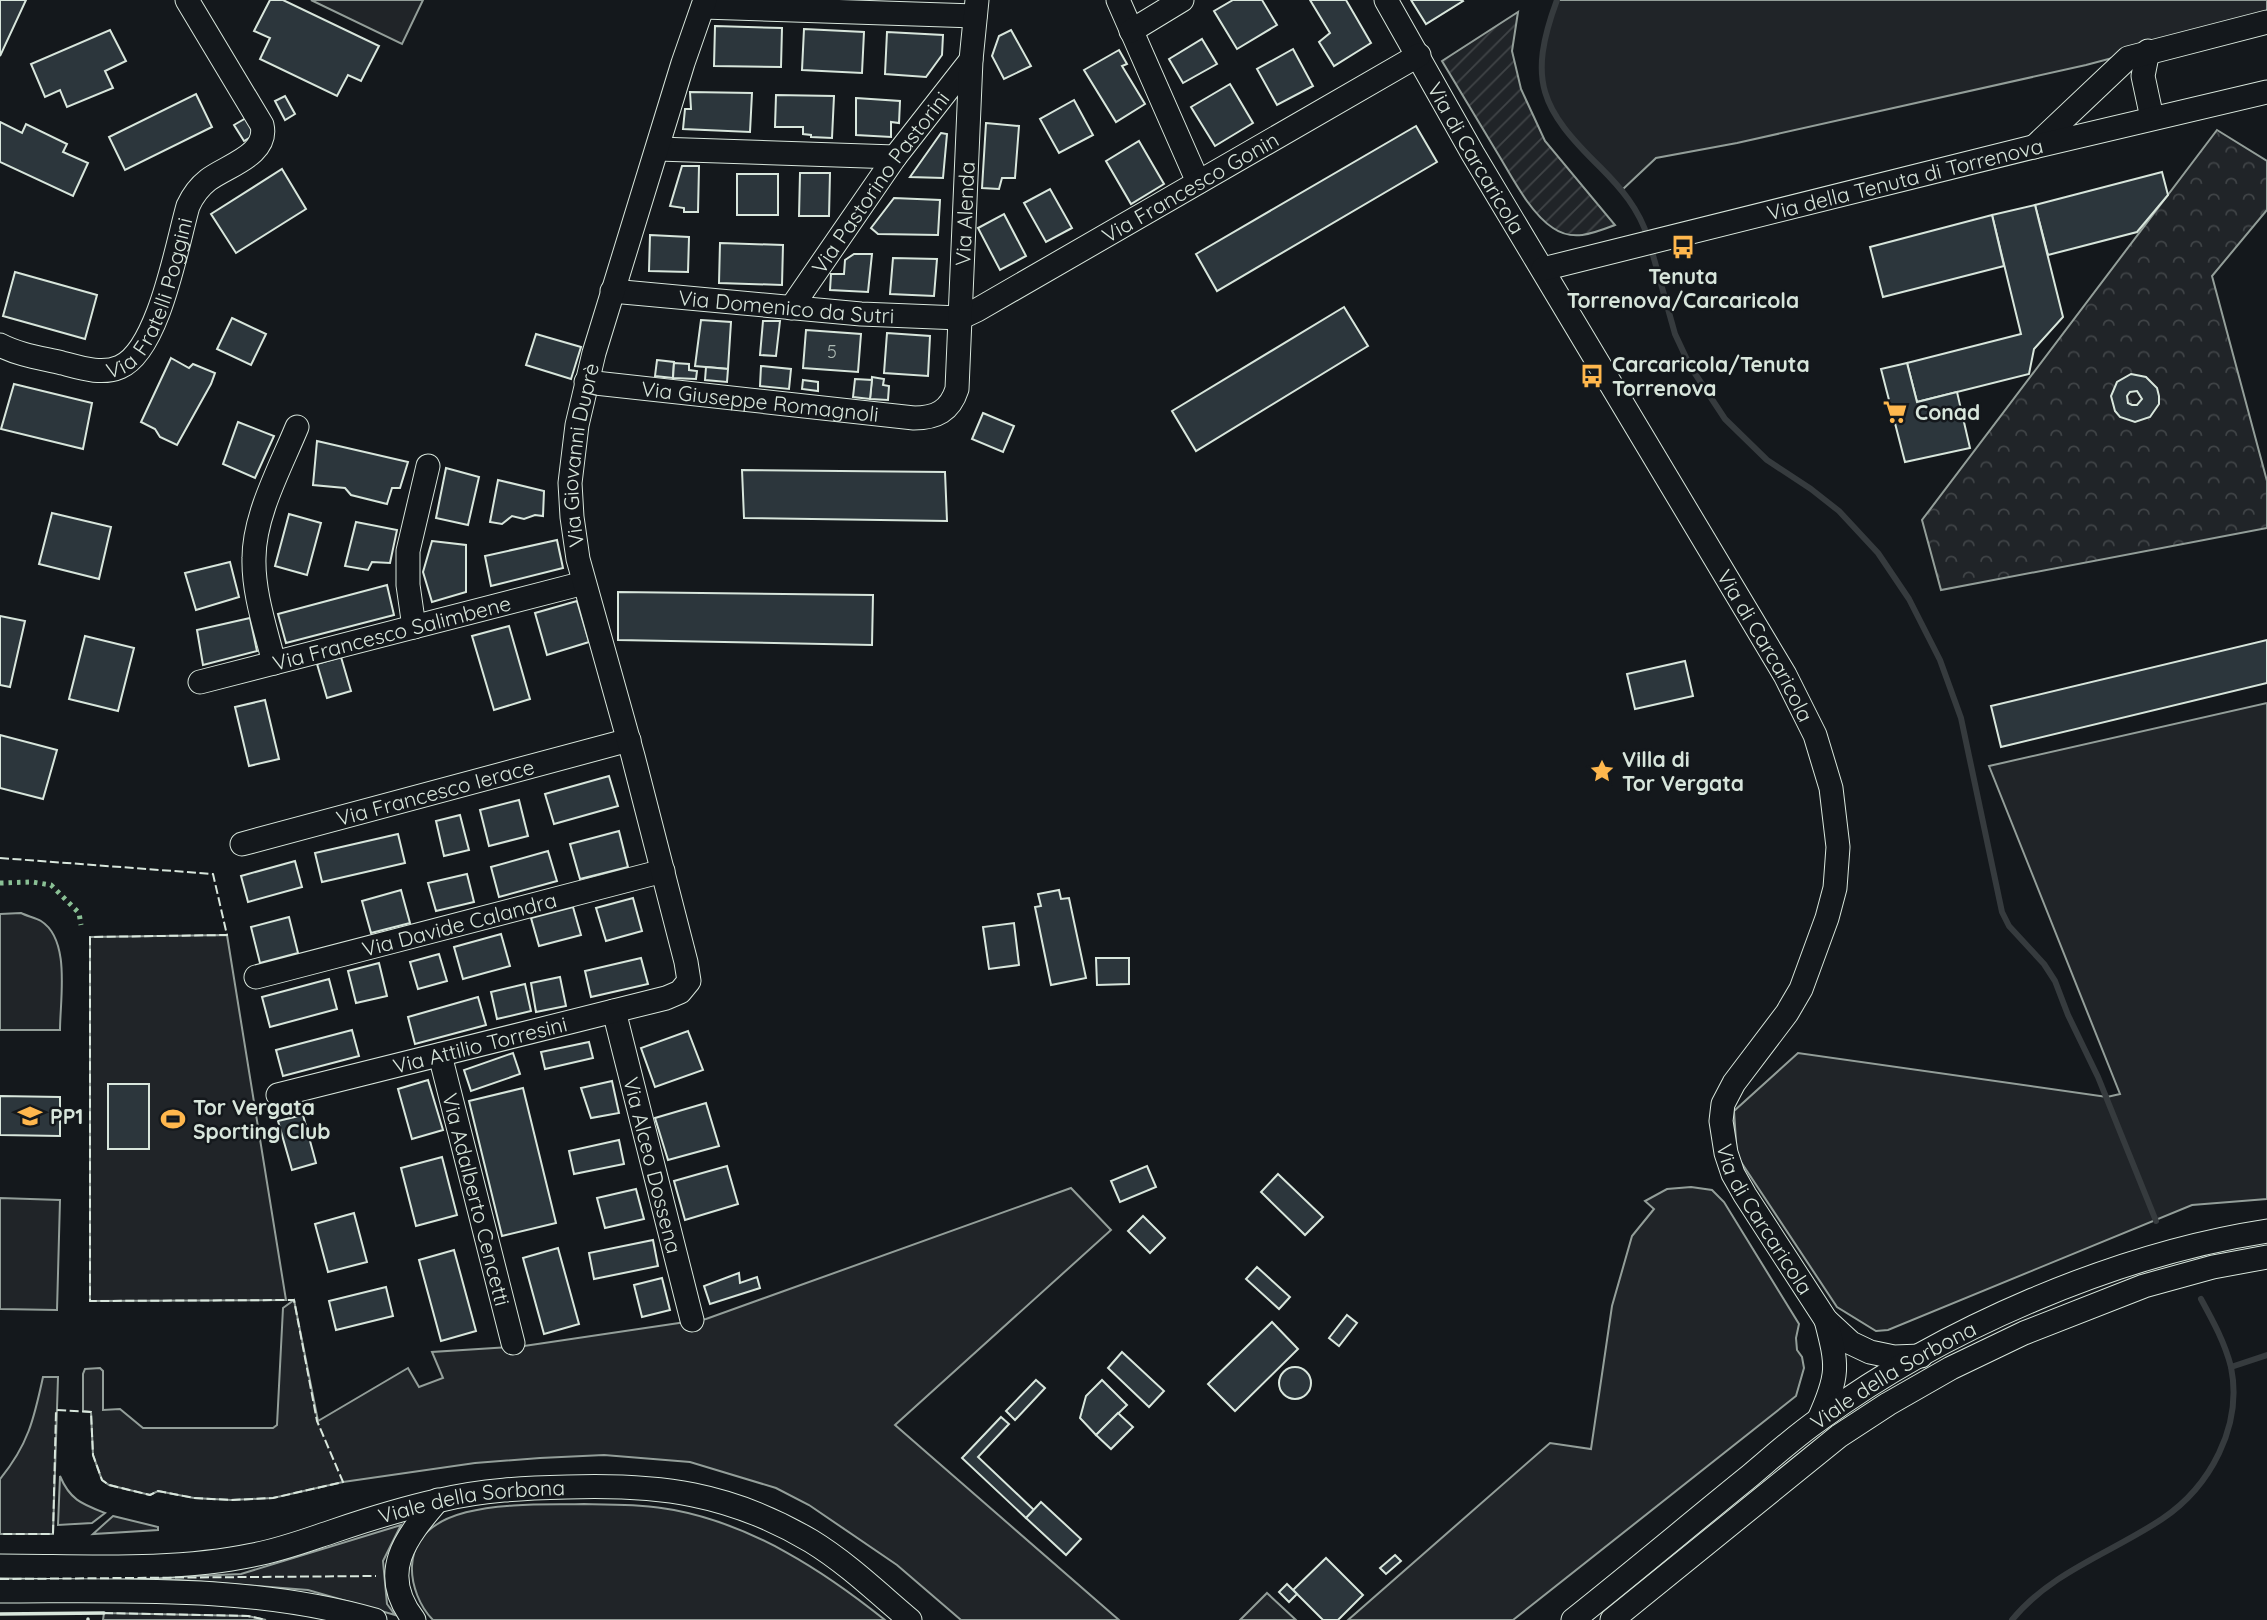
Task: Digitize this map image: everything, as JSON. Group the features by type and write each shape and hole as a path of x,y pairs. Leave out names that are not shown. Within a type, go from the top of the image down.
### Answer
{"street":[{"name":"Via Fratelli Poggini","path":"0,345 16,352 97,370 118,368 133,359 142,347 159,311 192,197 206,181 246,157 260,145 262,125 187,0"},
{"path":"1118,0 1198,182"},
{"path":"1130,31 1182,0"},
{"name":"Via di Carcaricola","path":"1387,0 1473,154 1785,675 1815,735 1835,812 1838,847 1835,888 1830,910 1801,989 1772,1035 1734,1083 1723,1104 1721,1121 1726,1153 1733,1174 1826,1320 1851,1343 1870,1352 1894,1357 1921,1356"},
{"path":"704,3 976,8"},
{"name":"Via Giovanni Duprè","path":"680,992 689,981 688,973 629,740 584,583 574,538 570,496 574,442 586,382 612,291 704,3"},
{"name":"Via Alenda","path":"933,416 948,408 957,389 971,60 976,8"},
{"path":"2034,147 2132,55 2267,22"},
{"path":"2148,51 2143,76 2152,118"},
{"name":"Via Francesco Gonin","path":"960,318 1419,55"},
{"name":"Via Pastorino Pastorini","path":"791,308 895,157 971,60"},
{"name":"Via della Tenuta di Torrenova","path":"1543,269 2267,92"},
{"path":"658,149 895,157"},
{"name":"Via Domenico da Sutri","path":"612,291 861,314 960,318"},
{"name":"Via Giuseppe Romagnoli","path":"586,382 914,418 933,416"},
{"path":"274,663 255,577 254,548 260,521 297,426"},
{"path":"414,627 408,585 408,551 428,466"},
{"name":"Via Francesco Salimbene","path":"200,682 584,583"},
{"name":"Via Francesco Ierace","path":"242,844 629,740"},
{"name":"Via Davide Calandra","path":"256,977 663,871"},
{"name":"Via Attilio Torresini","path":"278,1095 666,998 680,992"},
{"name":"Via Alceo Dossena","path":"614,1011 692,1320"},
{"name":"Via Adalberto Cencetti","path":"440,1055 513,1343"},
{"name":"Viale della Sorbona","path":"1573,1620 1819,1419 1921,1356 1996,1317 2071,1285 2185,1249 2267,1231"},
{"name":"Viale della Sorbona","path":"1612,1620 1839,1436 1951,1368 2024,1332 2134,1290 2205,1269 2267,1257"},
{"name":"Via di Carcaricola","path":"1819,1419 1836,1375 1836,1361 1826,1320"},
{"name":"Viale della Sorbona","path":"0,1566 158,1565 234,1559 280,1549 438,1500 492,1491 618,1486 664,1489 706,1497 756,1514 811,1541 857,1575 910,1620"},
{"path":"414,1620 399,1592 399,1561 409,1535 438,1500"},
{"path":"0,1591 219,1593 286,1600 375,1620"}],"green space":[{"path":"311,0 423,0 402,44"},
{"path":"1557,0 2267,0 2267,17 2086,65 1737,143 1656,158 1622,190 1563,127 1552,110 1546,93 1543,58 1550,20"},
{"path":"1518,12 1512,51 1521,89 1545,141 1615,225 1591,233 1568,235 1545,221 1522,194 1442,61"},
{"path":"2217,130 2267,161 2267,210 2212,276 2267,481 2267,528 1941,590 1922,520"},
{"path":"2267,703 2267,1199 2192,1205 1888,1330 1876,1331 1837,1307 1737,1156 1734,1111 1798,1053 2107,1097 2120,1094 1989,766"},
{"path":"21,913 41,921 57,942 62,971 60,1030 0,1030 0,914"},
{"name":"Tor Vergata Sporting Club","path":"227,935 286,1300 90,1301 90,937"},
{"path":"1691,1187 1712,1190 1724,1202 1799,1324 1797,1350 1802,1357 1804,1368 1796,1396 1513,1620 1348,1620 1550,1443 1591,1449 1612,1306 1632,1236 1654,1209 1645,1201 1667,1189"},
{"path":"1071,1188 1111,1230 895,1425 1119,1620 961,1620 897,1565 809,1505 776,1488 690,1462 604,1455 475,1463 343,1482 273,1498 231,1500 194,1498 158,1491 150,1495 109,1485 102,1480 93,1455 91,1412 83,1411 85,1369 100,1368 103,1371 103,1410 120,1409 143,1428 273,1428 277,1425 283,1308 294,1300 318,1421 408,1368 419,1387 443,1378 432,1352 524,1346 706,1319"},
{"path":"0,1198 60,1200 57,1310 0,1309"},
{"path":"43,1377 58,1377 53,1534 0,1534 0,1479 24,1443"},
{"path":"60,1476 73,1496 105,1513 92,1523 58,1525"},
{"path":"584,1504 663,1508 732,1527 786,1552 837,1584 885,1620 433,1620 424,1609 415,1588 412,1566 418,1543 433,1527 455,1516 481,1509"},
{"path":"113,1516 158,1527 158,1530 93,1534"},
{"path":"401,1525 383,1561 387,1604 395,1615 308,1590 154,1578 241,1574"},
{"path":"1267,1593 1296,1620 1240,1620"},
{"path":"104,1613 248,1616 266,1620 103,1620"}],"building":[{"path":"0,0 26,0 0,56"},
{"path":"270,0 283,0 379,46 361,81 348,75 337,96 260,59 270,38 254,31"},
{"path":"1233,0 1262,0 1277,25 1237,49 1214,11"},
{"path":"1310,0 1346,0 1371,43 1334,66 1319,42 1330,33"},
{"path":"1411,0 1462,0 1463,1 1426,24"},
{"path":"715,26 782,28 781,67 714,66"},
{"path":"804,29 864,32 862,73 802,70"},
{"path":"110,30 126,61 105,71 113,88 67,107 60,90 45,97 31,64"},
{"path":"1011,30 1031,66 1004,79 992,56 999,36"},
{"path":"887,32 943,35 942,55 926,77 885,74"},
{"path":"1202,39 1217,64 1183,83 1169,59"},
{"path":"1293,49 1313,86 1277,105 1257,69"},
{"path":"1119,50 1127,64 1122,66 1145,104 1116,122 1084,70"},
{"path":"1230,84 1253,123 1215,146 1191,107"},
{"path":"690,92 752,93 750,132 683,129 685,109 691,109"},
{"path":"196,94 212,127 125,170 109,137"},
{"path":"776,95 834,96 832,138 803,134 803,127 775,127"},
{"path":"285,96 295,114 285,120 275,101"},
{"path":"856,98 900,101 899,123 891,122 891,137 856,135"},
{"path":"1074,100 1093,135 1059,153 1040,119"},
{"path":"246,118 256,134 244,141 234,125"},
{"path":"0,122 22,133 26,124 67,144 63,152 88,163 73,196 0,162"},
{"path":"986,123 1019,126 1015,178 1002,178 999,189 982,188"},
{"path":"1416,126 1437,162 1217,291 1196,254"},
{"path":"941,133 947,134 943,178 910,177"},
{"path":"1139,141 1164,184 1131,204 1106,161"},
{"path":"682,166 699,166 698,212 684,212 684,208 670,206"},
{"path":"282,169 306,209 236,253 211,214"},
{"path":"2162,172 2168,195 2137,232 2048,255 2035,205"},
{"path":"800,173 830,173 829,216 799,216"},
{"path":"737,174 778,174 778,215 737,215"},
{"path":"1050,189 1072,228 1046,242 1024,203"},
{"path":"894,198 940,200 938,235 878,234 871,228"},
{"path":"2035,205 2063,317 2034,349 2029,374 1917,402 1907,363 2021,334 1992,215"},
{"path":"1004,214 1026,256 1000,270 978,228"},
{"path":"1992,215 2004,266 1883,297 1870,247"},
{"path":"650,235 689,237 688,272 649,271"},
{"path":"720,243 783,245 782,285 719,283"},
{"path":"854,254 872,254 868,292 830,290 831,274 844,274 845,260"},
{"path":"893,258 937,259 934,296 890,294"},
{"path":"15,272 97,295 85,339 3,316"},
{"path":"1344,307 1368,346 1196,451 1172,411"},
{"path":"232,318 266,334 251,365 217,349"},
{"path":"701,320 731,322 728,369 695,366"},
{"path":"763,321 780,321 776,356 760,355"},
{"path":"806,330 861,334 858,372 803,368"},
{"path":"887,333 930,336 928,376 884,373"},
{"path":"536,334 581,347 571,379 526,365"},
{"path":"171,358 189,368 193,364 215,373 177,445 160,437 155,429 141,422"},
{"path":"657,360 674,362 673,378 655,376"},
{"path":"674,363 689,364 689,370 697,371 696,379 673,378"},
{"path":"1907,363 1917,402 1957,392 1970,448 1905,462 1881,369"},
{"path":"761,366 791,369 789,389 760,386"},
{"path":"706,367 728,369 727,382 705,380"},
{"path":"2131,374 2146,377 2157,388 2159,404 2150,417 2135,422 2120,417 2115,411 2111,396 2117,382","holes":["2137,391 2142,399 2137,405 2132,405 2128,403 2127,396 2130,392"]},
{"path":"872,377 884,379 883,385 889,386 888,400 870,399"},
{"path":"855,379 872,380 870,399 853,397"},
{"path":"803,380 818,382 818,391 802,389"},
{"path":"14,384 92,403 83,449 1,429"},
{"path":"983,413 1014,426 1003,452 972,439"},
{"path":"238,422 274,436 255,478 223,464"},
{"path":"317,441 408,462 400,488 392,488 387,504 351,495 345,488 313,485"},
{"path":"446,468 479,477 468,525 436,518"},
{"path":"742,470 945,472 947,521 744,518"},
{"path":"498,480 544,491 543,516 535,515 524,519 512,516 502,524 490,522"},
{"path":"52,513 111,527 99,579 39,564"},
{"path":"289,514 321,523 307,575 275,566"},
{"path":"356,522 397,530 390,563 372,562 368,570 345,566"},
{"path":"557,540 563,568 491,586 485,556"},
{"path":"432,541 466,545 466,592 432,602 423,572"},
{"path":"230,562 239,597 196,610 185,573"},
{"path":"387,585 394,615 286,643 278,614"},
{"path":"618,592 873,595 872,645 618,640"},
{"path":"577,601 589,642 547,655 535,613"},
{"path":"0,616 25,621 10,687 0,685"},
{"path":"250,618 257,651 203,665 197,630"},
{"path":"509,626 530,699 494,710 472,636"},
{"path":"85,636 134,648 118,711 69,699"},
{"path":"2267,640 2267,683 2001,747 1991,706"},
{"path":"341,657 351,691 327,698 317,664"},
{"path":"1685,661 1693,696 1635,709 1627,674"},
{"path":"265,700 279,759 249,766 235,707"},
{"path":"0,735 57,750 43,799 0,788"},
{"path":"609,776 618,806 554,824 545,794"},
{"path":"519,800 528,836 489,846 480,810"},
{"path":"460,815 469,850 444,856 436,821"},
{"path":"619,831 628,867 580,879 570,844"},
{"path":"398,834 405,863 322,882 315,853"},
{"path":"548,851 557,881 499,897 491,867"},
{"path":"295,861 302,887 248,902 241,876"},
{"path":"467,874 474,902 436,911 428,883"},
{"path":"401,890 410,923 371,933 362,901"},
{"path":"1059,890 1061,899 1069,898 1086,978 1051,985 1035,907 1041,906 1038,894"},
{"path":"633,898 642,931 606,941 596,908"},
{"path":"573,907 581,935 539,946 531,918"},
{"path":"289,917 298,953 260,963 251,927"},
{"path":"1014,923 1019,965 989,969 983,927"},
{"path":"501,934 510,966 463,979 454,947"},
{"path":"439,954 447,981 418,989 410,962"},
{"path":"641,958 648,984 591,997 585,971"},
{"path":"1096,958 1129,958 1129,984 1097,985"},
{"path":"379,963 387,996 356,1003 348,971"},
{"path":"560,977 566,1006 536,1012 531,983"},
{"path":"329,979 337,1009 270,1027 262,997"},
{"path":"525,984 531,1011 497,1019 491,992"},
{"path":"478,997 486,1025 415,1044 408,1017"},
{"path":"352,1030 359,1056 283,1076 276,1050"},
{"path":"688,1031 703,1070 655,1087 641,1048"},
{"path":"589,1042 593,1058 545,1069 541,1052"},
{"path":"513,1053 520,1074 471,1091 464,1070"},
{"path":"428,1080 443,1130 412,1139 398,1089"},
{"path":"612,1081 619,1113 591,1118 581,1088"},
{"path":"108,1084 149,1084 149,1149 108,1149"},
{"path":"523,1088 556,1223 502,1236 469,1101"},
{"name":"PP1","path":"0,1096 60,1097 60,1136 0,1135"},
{"path":"706,1103 719,1146 668,1160 655,1118"},
{"path":"303,1115 316,1163 292,1170 278,1121"},
{"path":"619,1140 624,1164 574,1174 569,1151"},
{"path":"442,1157 457,1215 416,1226 401,1168"},
{"path":"727,1166 738,1204 685,1220 674,1181"},
{"path":"1147,1166 1156,1187 1120,1202 1111,1181"},
{"path":"1278,1174 1323,1217 1305,1235 1261,1192"},
{"path":"636,1189 644,1219 605,1228 597,1198"},
{"path":"354,1213 367,1262 328,1272 315,1224"},
{"path":"1143,1216 1165,1238 1150,1253 1128,1231"},
{"path":"653,1240 658,1266 594,1279 589,1253"},
{"path":"558,1248 579,1324 544,1334 523,1258"},
{"path":"454,1250 476,1331 441,1341 419,1260"},
{"path":"1257,1267 1290,1297 1279,1309 1246,1279"},
{"path":"739,1273 740,1283 757,1277 760,1288 710,1304 704,1286"},
{"path":"662,1278 670,1310 642,1317 634,1285"},
{"path":"386,1287 393,1316 336,1330 329,1301"},
{"path":"1347,1315 1357,1323 1339,1346 1329,1338"},
{"path":"1272,1322 1298,1349 1235,1411 1208,1384"},
{"path":"1122,1352 1164,1391 1149,1407 1108,1368"},
{"path":"1295,1367 1307,1371 1311,1383 1307,1395 1295,1399 1283,1395 1279,1383 1283,1371"},
{"path":"1036,1380 1045,1388 1015,1420 1006,1411"},
{"path":"1102,1380 1127,1405 1096,1435 1080,1418 1086,1396"},
{"path":"1118,1413 1133,1427 1111,1449 1096,1435"},
{"path":"1001,1417 1009,1424 978,1457 1034,1510 1026,1518 962,1458"},
{"path":"1041,1502 1081,1539 1066,1555 1026,1518"},
{"path":"1395,1555 1401,1561 1386,1574 1380,1568"},
{"path":"1326,1558 1363,1595 1338,1620 1323,1620 1293,1590"},
{"path":"1287,1584 1297,1594 1289,1602 1279,1592"}],"waterway":[{"path":"1557,0 1543,52 1545,92 1564,128 1628,200 1640,218 1648,238"},
{"path":"1651,248 1675,334 1690,366 1725,419 1767,460 1839,511 1878,553 1909,599 1940,660 1961,718 2002,912 2009,926 2044,964 2055,981 2098,1077 2156,1221"},
{"path":"2012,1620 2028,1603 2063,1576 2162,1519 2195,1490 2208,1472 2227,1433 2233,1389 2231,1367 2225,1349 2201,1299"},
{"path":"2231,1367 2267,1355"}],"hedge":[{"path":"0,883 32,882 51,885 79,913 81,925"}],"fence":[{"path":"0,858 213,874 227,935 90,937 90,1301 294,1300 317,1421 343,1482 273,1498 231,1500 194,1498 158,1491 150,1495 109,1485 102,1480 93,1455 91,1412 56,1410 53,1534 0,1534"},
{"path":"0,1579 376,1576"},
{"path":"104,1613 248,1616 266,1620"}],"wall":[{"path":"0,1614 104,1613"}],"place":[{"name":"Tenuta Torrenova/Carcaricola","path":"1683,247"},
{"name":"Carcaricola/Tenuta Torrenova","path":"1592,376"},
{"name":"Conad","path":"1895,412"},
{"name":"Villa di Tor Vergata","path":"1602,771"},
{"name":"PP1","path":"30,1116"},
{"name":"Tor Vergata Sporting Club","path":"173,1119"}]}
